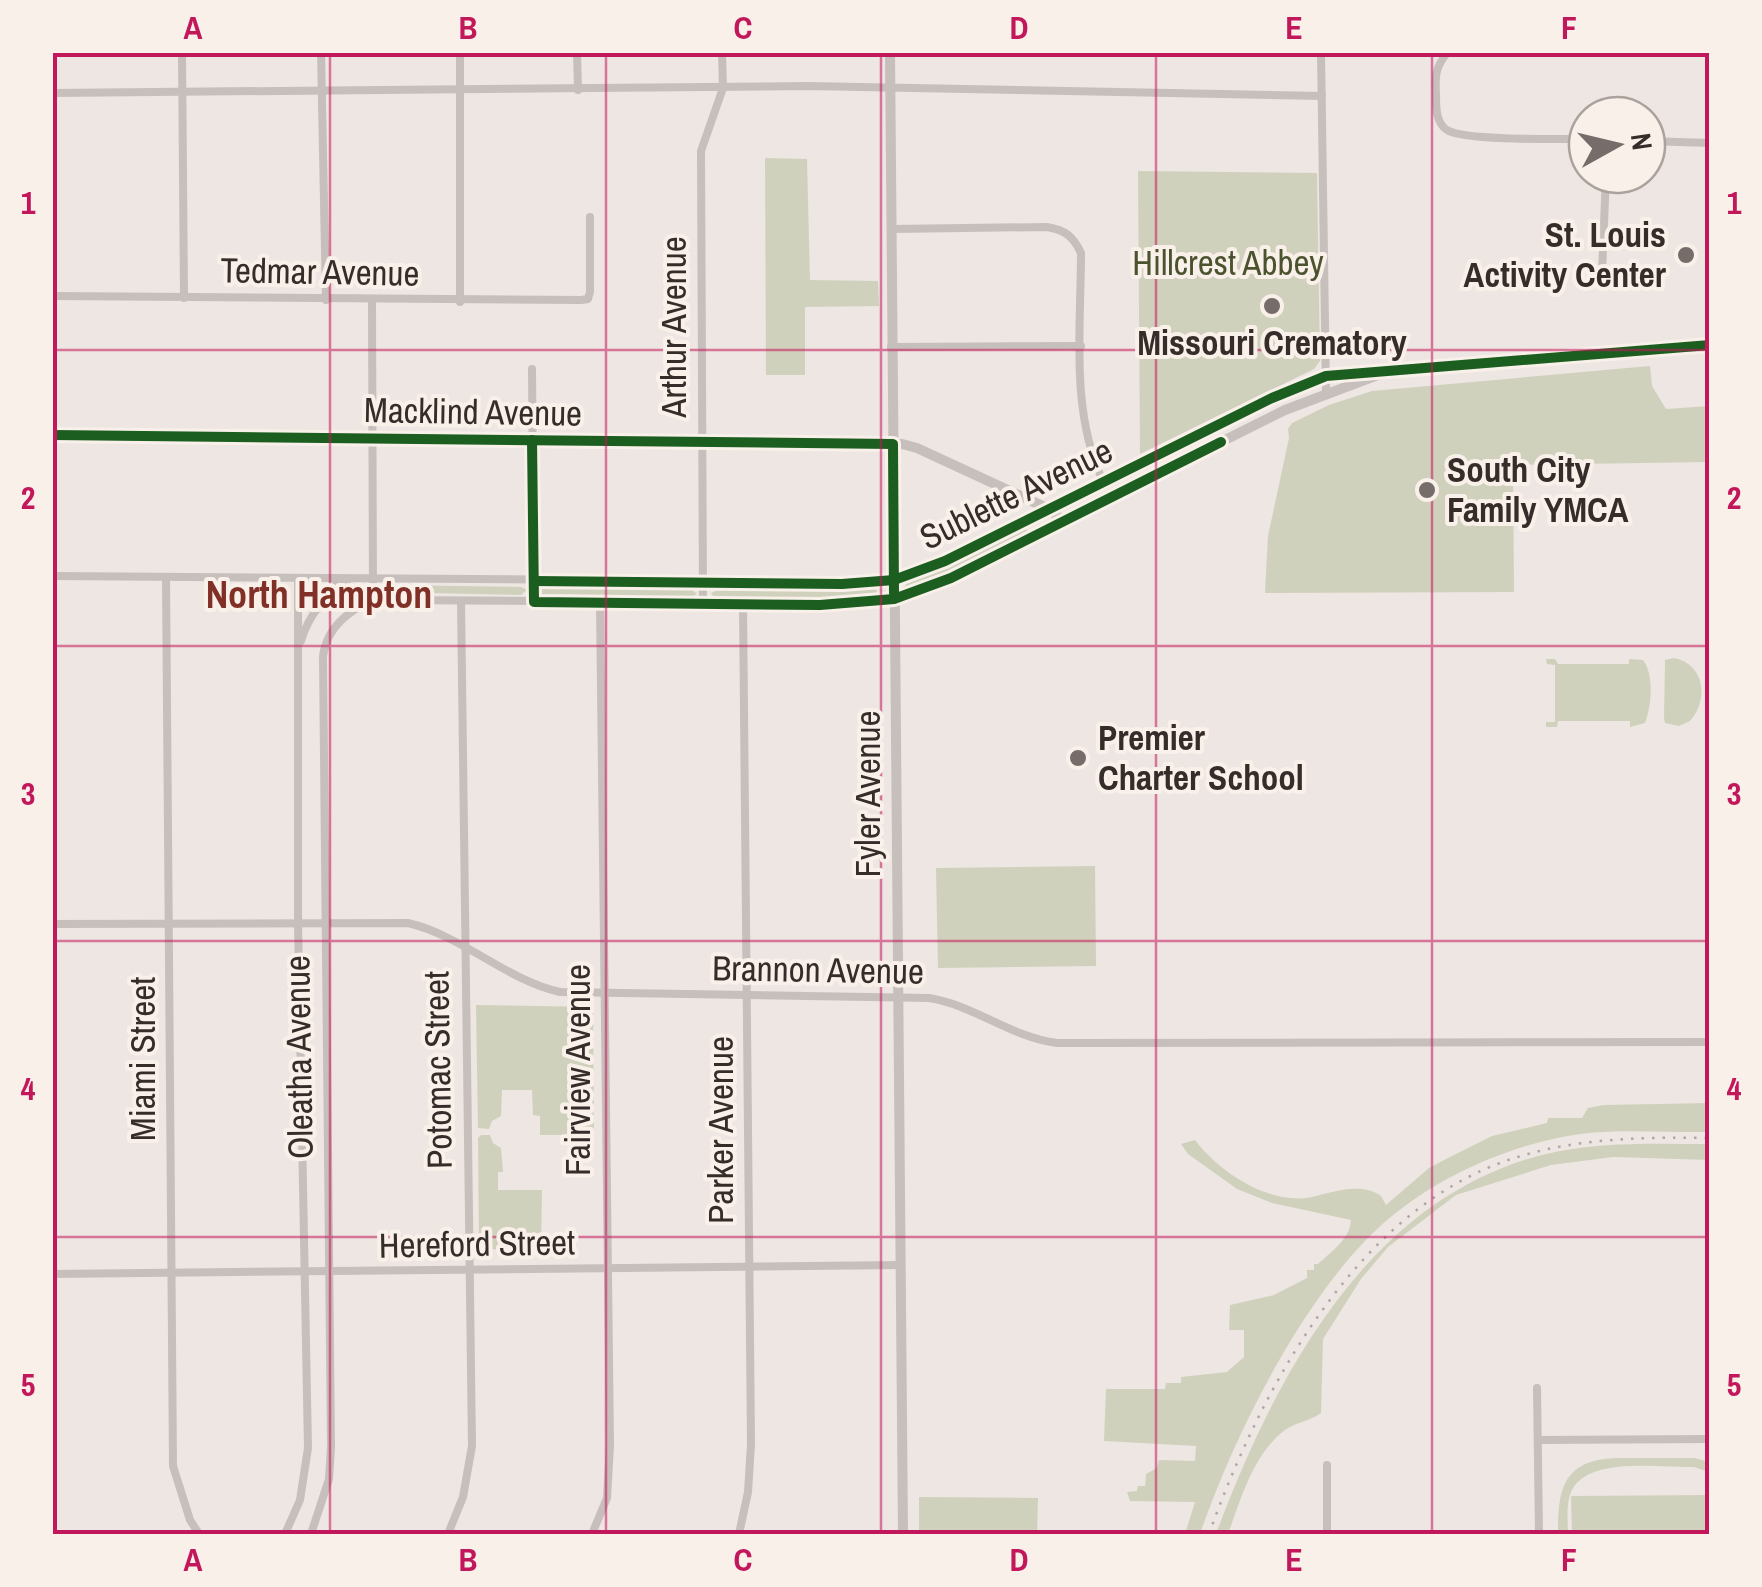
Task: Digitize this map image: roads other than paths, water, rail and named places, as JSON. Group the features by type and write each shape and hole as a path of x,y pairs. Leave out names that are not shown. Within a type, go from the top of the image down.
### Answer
{"street":[{"path":"182,52 184,298"},
{"path":"321,52 326,300"},
{"path":"460,52 460,302"},
{"path":"578,52 578,90"},
{"name":"Arthur Avenue","path":"703,604 701,151 723,88 722,52"},
{"name":"Fyler Avenue","path":"890,52 903,1534"},
{"path":"1321,52 1326,392"},
{"path":"1448,52 1435,72 1436,114 1443,128 1454,134 1474,136 1567,139"},
{"path":"52,92 890,88 1322,96"},
{"path":"1667,142 1710,143"},
{"path":"1602,273 1605,195"},
{"name":"Tedmar Avenue","path":"52,296 460,302 588,299 590,217"},
{"path":"891,229 1047,227 1068,233 1080,252 1083,421 1090,454 1103,481"},
{"path":"372,300 373,598"},
{"name":"Sublette Avenue","path":"52,576 842,584 894,580 945,561 1296,386 1326,376 1710,345"},
{"path":"890,347 1081,346"},
{"path":"532,370 534,602"},
{"name":"Sublette Avenue","path":"327,579 373,598 743,605 844,605 894,599 937,585 1326,392 1383,373"},
{"name":"Macklind Avenue","path":"52,435 893,444 917,448 1049,509 1063,521"},
{"name":"Miami Street","path":"166,578 173,1466 190,1520 199,1534"},
{"name":"Oleatha Avenue","path":"285,1534 300,1500 308,1448 298,923 298,578"},
{"name":"Oleatha Avenue","path":"298,655 305,626 314,612 345,584 361,579"},
{"name":"Oleatha Avenue","path":"311,1534 323,1502 330,1465 323,656 324,644 336,624 373,598"},
{"name":"Potomac Street","path":"448,1534 463,1498 472,1446 461,601"},
{"name":"Fairview Avenue","path":"592,1534 606,1498 609,1462 600,603"},
{"name":"Parker Avenue","path":"740,1534 751,1444 743,605"},
{"name":"Brannon Avenue","path":"52,924 408,923 464,945 542,988 606,994 897,996 952,1003 1025,1036 1057,1043 1710,1042"},
{"name":"Hereford Street","path":"52,1274 901,1266"},
{"path":"1537,1388 1539,1534"},
{"path":"1538,1440 1710,1438"},
{"path":"1327,1465 1327,1534"}],"railway":[{"path":"1209,1534 1255,1425 1284,1370 1356,1268 1399,1224 1447,1189 1525,1155 1603,1141 1710,1138"}],"place":[{"name":"St. Louis Activity Center","path":"1686,255"},
{"name":"Missouri Crematory","path":"1272,306"},
{"name":"South City Family YMCA","path":"1427,490"},
{"name":"Premier Charter School","path":"1078,758"}],"district":[{"name":"North Hampton","path":"319,595"}],"park label":[{"name":"Hillcrest Abbey","path":"1228,263"}]}
